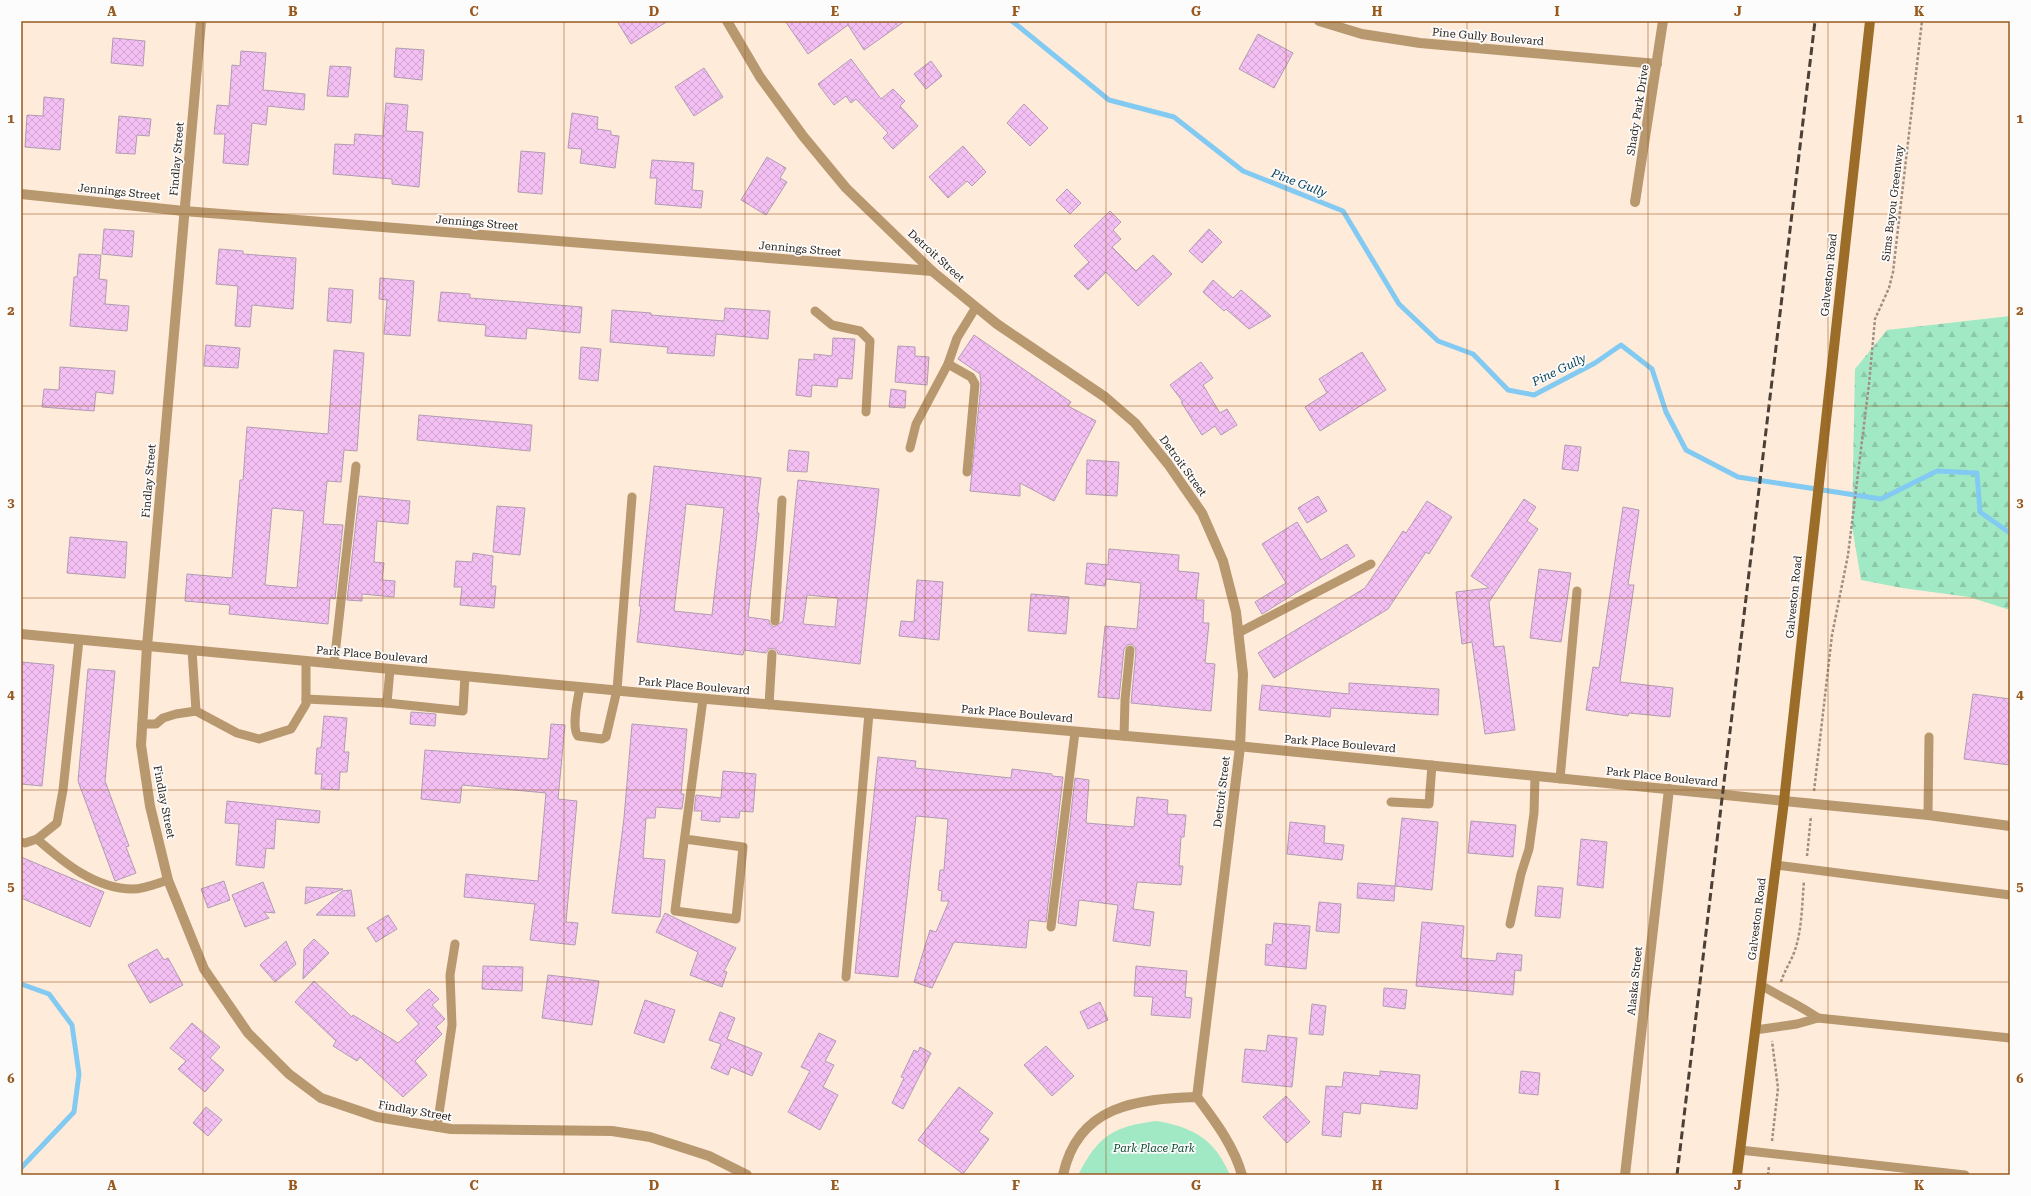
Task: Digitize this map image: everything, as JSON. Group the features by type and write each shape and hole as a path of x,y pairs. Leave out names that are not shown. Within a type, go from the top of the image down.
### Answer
{"main road":[{"name":"Galveston Road","path":"1737,1175 1784,801 1870,21"}],"street":[{"name":"Findlay Street","path":"201,21 147,646 141,745 150,806 168,880 204,969 248,1033 289,1074 321,1098 377,1117 451,1130 612,1131 650,1137 709,1156 747,1175"},
{"name":"Detroit Street","path":"727,21 760,77 808,142 846,188 932,271 976,307 997,324 1105,397 1135,423 1168,464 1202,513 1223,561 1236,612 1243,674 1240,747 1197,1097"},
{"name":"Pine Gully Boulevard","path":"1319,21 1362,34 1420,43 1657,64"},
{"name":"Shady Park Drive","path":"1635,202 1663,21"},
{"name":"Jennings Street","path":"21,194 184,211 932,271"},
{"name":"Park Place Boulevard","path":"21,634 703,699 1432,765 1928,815 2010,826"},
{"name":"Alaska Street","path":"1625,1175 1669,789"},
{"path":"1063,1175 1072,1146 1082,1131 1097,1119 1120,1107 1156,1098 1197,1097 1221,1129 1239,1164 1242,1175"}],"lane":[{"path":"910,448 912,433 916,424 948,364 957,338 976,307"},
{"path":"815,311 832,325 860,330 870,341 866,412"},
{"path":"948,364 971,377 975,384 966,472"},
{"path":"334,664 356,466"},
{"path":"580,687 576,717 576,734 578,736 602,739 606,737 617,690 632,497"},
{"path":"775,620 782,500"},
{"path":"1238,633 1371,564"},
{"path":"1560,778 1577,591"},
{"path":"21,842 25,843 37,839 56,823 63,790 78,640"},
{"path":"192,650 196,711"},
{"path":"1124,736 1125,700 1130,650"},
{"path":"770,704 772,654"},
{"path":"142,724 156,724 163,718 176,714 196,711 237,733 259,739 291,730 299,719 306,699 306,661"},
{"path":"387,703 390,669"},
{"path":"306,699 387,703 463,711 465,676"},
{"path":"685,838 743,847 736,919 675,911 703,699"},
{"path":"846,977 868,713"},
{"path":"1051,927 1075,732"},
{"path":"1928,815 1929,737"},
{"path":"1391,802 1429,804 1432,765"},
{"path":"1510,924 1519,881 1529,849 1534,813 1535,776"},
{"path":"37,839 65,864 108,886 134,889 168,880"},
{"path":"1776,865 2010,896"},
{"path":"437,1127 452,1025 450,975 455,944"},
{"path":"1761,985 1778,996 1805,1008 1818,1018"},
{"path":"1755,1030 1797,1024 1818,1018 2010,1038"},
{"path":"1740,1150 1965,1175"}],"path":[{"name":"Sims Bayou Greenway","path":"1815,782 1832,635 1848,555 1869,384 1874,319 1889,288 1893,272 1922,21"},
{"path":"1806,859 1810,823"},
{"path":"1780,985 1784,971 1794,951 1798,934 1804,881"},
{"path":"1771,1147 1778,1088 1772,1039"},
{"path":"1768,1175 1769,1165"}],"green space":[{"path":"2010,316 2010,610 1969,597 1902,588 1861,580 1852,526 1855,369 1887,330"},
{"name":"Park Place Park","path":"1157,1121 1182,1127 1202,1137 1217,1152 1230,1175 1078,1175 1093,1151 1108,1135 1129,1126"}],"building":[{"path":"617,21 668,21 631,44"},
{"path":"785,21 905,21 864,50 848,25 808,54"},
{"path":"1258,34 1293,53 1274,88 1239,69"},
{"path":"113,38 145,41 143,66 111,63"},
{"path":"396,48 424,50 422,80 394,77"},
{"path":"241,51 266,53 263,90 305,94 304,110 268,106 266,125 252,123 248,165 223,163 225,134 214,134 217,105 229,106 232,65 240,66"},
{"path":"851,59 881,99 893,89 905,101 900,106 918,126 893,149 883,138 888,133 856,99 851,103 846,96 834,105 818,84"},
{"path":"931,61 942,76 926,89 914,74"},
{"path":"330,66 351,67 348,97 327,96"},
{"path":"704,68 723,97 694,116 675,87"},
{"path":"44,97 64,99 60,150 25,147 27,115 43,116"},
{"path":"386,103 408,105 406,131 423,132 419,187 392,184 392,179 333,174 335,144 354,145 355,134 383,136"},
{"path":"1024,104 1048,128 1030,146 1007,123"},
{"path":"572,113 598,117 597,129 611,131 611,135 619,136 615,168 580,163 582,149 568,148"},
{"path":"119,116 151,119 149,136 137,135 135,154 116,153"},
{"path":"963,146 986,172 972,186 967,181 948,198 929,177"},
{"path":"521,151 545,153 542,194 518,192"},
{"path":"767,157 786,168 780,178 787,182 766,215 741,200"},
{"path":"652,160 694,163 692,190 703,191 701,208 655,204 657,178 650,178"},
{"path":"1067,189 1081,203 1070,214 1056,200"},
{"path":"1110,211 1121,222 1113,230 1121,239 1112,247 1136,271 1153,255 1172,274 1138,306 1106,272 1088,290 1074,276 1089,262 1074,246"},
{"path":"104,229 134,231 132,257 102,254"},
{"path":"1209,229 1222,242 1202,263 1189,251"},
{"path":"219,249 243,251 243,254 296,258 293,309 252,305 250,327 235,326 238,286 216,284"},
{"path":"79,254 101,255 99,279 107,280 105,304 129,306 127,331 70,326 74,277 77,277"},
{"path":"380,278 414,281 410,336 384,334 387,300 379,299"},
{"path":"1213,280 1233,298 1241,290 1271,316 1249,329 1226,309 1224,311 1203,292"},
{"path":"329,288 353,290 351,323 327,321"},
{"path":"441,292 470,294 470,298 582,307 580,333 527,328 526,339 485,336 486,325 438,321"},
{"path":"725,308 770,311 768,339 716,334 714,356 667,353 668,347 610,342 612,310 724,321"},
{"path":"974,335 1071,402 1068,406 1096,421 1054,501 1020,483 1020,496 970,491 981,385 980,374 958,359"},
{"path":"833,338 855,339 852,379 838,378 837,387 812,385 811,397 796,395 799,359 814,360 814,354 832,356"},
{"path":"206,345 240,348 238,368 204,366"},
{"path":"898,346 915,347 915,356 929,357 927,385 895,382"},
{"path":"581,347 601,349 598,381 579,379"},
{"path":"334,350 364,353 357,451 344,450 341,482 327,481 323,524 343,525 335,599 330,598 328,624 229,614 230,605 185,601 187,574 232,578 240,480 243,480 247,427 328,434","holes":["272,508 304,511 297,588 265,585"]},
{"path":"1362,352 1386,390 1320,431 1305,407 1327,393 1319,379"},
{"path":"1201,362 1213,378 1203,385 1220,413 1227,409 1237,425 1221,435 1215,426 1202,435 1181,402 1183,402 1170,385"},
{"path":"60,367 115,371 113,394 96,392 94,411 42,407 44,389 59,390"},
{"path":"891,389 906,391 905,408 889,407"},
{"path":"419,415 532,425 530,451 417,440"},
{"path":"1565,445 1581,447 1578,471 1562,469"},
{"path":"789,450 809,452 807,472 787,471"},
{"path":"1087,460 1119,462 1117,496 1086,494"},
{"path":"654,466 761,478 757,513 759,513 748,617 769,620 770,624 774,627 783,621 798,480 879,489 860,664 778,654 773,648 769,649 766,653 744,650 743,655 637,642 641,606 639,606","holes":["686,504 724,508 712,615 674,611","807,595 838,598 835,627 803,624"]},
{"path":"359,496 410,501 408,524 377,521 374,562 384,563 382,580 395,581 394,597 362,594 362,601 347,600"},
{"path":"1318,496 1327,511 1307,523 1298,508"},
{"path":"1524,499 1536,507 1527,521 1538,529 1489,602 1494,647 1504,646 1515,730 1485,734 1472,642 1462,644 1456,592 1489,588 1471,576"},
{"path":"1427,501 1452,517 1429,554 1426,552 1388,609 1274,678 1258,653 1365,588 1403,531 1406,533"},
{"path":"497,506 525,508 520,555 493,552"},
{"path":"1623,507 1639,510 1628,585 1634,585 1620,682 1673,688 1670,717 1629,713 1628,716 1586,710 1593,667 1599,668"},
{"path":"1297,522 1321,560 1347,544 1355,556 1262,614 1255,602 1286,583 1262,544"},
{"path":"70,537 127,542 125,578 67,573"},
{"path":"1109,549 1179,555 1178,571 1199,573 1196,600 1204,600 1203,623 1209,623 1205,663 1215,664 1211,711 1131,703 1136,651 1135,647 1131,644 1127,645 1124,649 1119,699 1098,697 1105,626 1137,629 1141,583 1106,579 1105,586 1085,584 1087,563 1108,565"},
{"path":"473,553 493,556 491,586 496,586 494,608 460,605 462,587 454,587 456,561 472,562"},
{"path":"1539,569 1571,573 1561,642 1530,638"},
{"path":"917,580 943,582 939,640 899,636 901,621 914,622"},
{"path":"1031,594 1069,597 1066,634 1028,631"},
{"path":"21,662 54,665 42,786 21,784"},
{"path":"88,669 115,671 105,781 129,846 126,847 136,873 115,881 78,781"},
{"path":"1349,683 1439,689 1438,715 1331,708 1330,717 1259,710 1262,685 1349,694"},
{"path":"1973,694 2010,699 2010,765 1964,759"},
{"path":"411,712 436,714 435,726 410,724"},
{"path":"324,716 347,718 344,752 349,752 347,772 340,772 339,790 321,789 322,774 315,774 317,748 321,748"},
{"path":"551,724 565,725 558,799 577,801 566,922 578,923 575,945 530,940 535,904 464,897 466,874 538,881 546,793 462,785 460,803 421,799 425,750 548,759"},
{"path":"632,724 687,729 681,794 684,794 682,809 656,807 655,818 646,818 643,858 665,860 660,917 612,913 624,818"},
{"path":"878,757 916,761 915,768 1011,778 1012,769 1052,774 1052,776 1063,777 1046,922 1029,920 1026,948 954,942 932,988 914,982 930,930 936,932 949,901 941,901 942,891 938,890 940,870 944,870 948,819 916,816 898,977 855,973"},
{"path":"723,771 756,774 753,812 740,811 739,818 720,817 720,822 701,820 702,811 694,811 696,795 721,798"},
{"path":"1075,778 1089,780 1086,823 1134,827 1137,797 1168,800 1167,814 1186,815 1184,837 1181,837 1179,866 1183,866 1181,885 1137,882 1133,909 1154,912 1150,946 1113,941 1118,905 1079,900 1076,926 1058,923"},
{"path":"227,801 320,811 319,823 276,819 274,849 266,848 264,868 236,865 239,824 225,823"},
{"path":"1402,818 1438,822 1432,890 1395,886"},
{"path":"1471,821 1516,825 1513,857 1468,853"},
{"path":"1290,822 1325,826 1324,843 1344,845 1342,860 1287,854"},
{"path":"1581,839 1607,842 1603,888 1577,885"},
{"path":"21,857 104,892 90,927 21,898"},
{"path":"224,881 230,900 208,908 201,889"},
{"path":"263,882 275,913 264,912 269,918 245,927 232,895"},
{"path":"1358,883 1395,886 1394,901 1357,898"},
{"path":"1538,886 1563,888 1560,918 1535,916"},
{"path":"306,887 343,889 305,904"},
{"path":"351,890 355,916 316,915 342,891"},
{"path":"1319,902 1341,904 1339,933 1316,931"},
{"path":"665,913 736,948 724,971 727,972 722,987 690,975 698,952 656,932"},
{"path":"388,915 397,929 376,942 367,928"},
{"path":"1422,922 1464,926 1461,958 1496,961 1497,953 1522,955 1521,971 1515,970 1513,995 1416,986"},
{"path":"1274,923 1310,926 1306,969 1265,965 1266,944 1272,945"},
{"path":"314,939 329,953 303,979 304,949"},
{"path":"286,941 296,964 275,982 260,965"},
{"path":"157,949 164,960 168,958 183,985 150,1003 128,965"},
{"path":"483,966 523,967 522,991 482,989"},
{"path":"1136,966 1187,971 1185,997 1192,998 1190,1018 1151,1015 1153,997 1134,996"},
{"path":"548,975 599,981 592,1025 542,1018"},
{"path":"314,981 352,1017 353,1015 398,1043 419,1024 406,1010 429,989 439,999 432,1005 445,1019 436,1027 442,1034 415,1061 427,1075 403,1097 360,1057 357,1061 333,1046 336,1041 295,1002"},
{"path":"1384,988 1407,990 1405,1009 1383,1006"},
{"path":"645,1000 675,1010 664,1043 634,1033"},
{"path":"1100,1002 1108,1020 1088,1029 1080,1012"},
{"path":"1312,1004 1326,1006 1323,1035 1309,1034"},
{"path":"720,1012 735,1018 727,1039 762,1053 752,1076 731,1067 728,1075 711,1068 721,1044 709,1040"},
{"path":"192,1023 220,1047 210,1058 224,1070 205,1092 178,1069 186,1061 170,1048"},
{"path":"819,1033 836,1041 825,1061 834,1065 823,1087 838,1095 820,1130 788,1112 810,1071 801,1067"},
{"path":"1268,1035 1297,1038 1292,1087 1242,1082 1245,1049 1266,1051"},
{"path":"1046,1046 1074,1076 1052,1096 1024,1065"},
{"path":"920,1047 931,1053 903,1109 892,1103 904,1078 901,1077 914,1050 918,1052"},
{"path":"1380,1071 1420,1075 1417,1109 1361,1103 1360,1114 1343,1112 1341,1137 1322,1135 1326,1086 1342,1087 1344,1072 1380,1076"},
{"path":"1521,1071 1540,1073 1538,1095 1519,1093"},
{"path":"959,1087 993,1113 979,1132 989,1139 963,1174 918,1140"},
{"path":"1286,1096 1310,1122 1287,1143 1263,1117"},
{"path":"206,1107 222,1120 208,1136 193,1123"}],"waterway":[{"name":"Pine Gully","path":"1012,21 1109,100 1174,117 1243,171 1343,211 1399,304 1438,341 1473,354 1508,390 1534,395 1595,363 1621,345 1652,369 1666,412 1686,450 1738,477 1881,499 1937,471 1977,473 1980,512 2010,533"},
{"path":"21,984 49,994 72,1025 79,1074 74,1112 21,1168"}],"railway":[{"path":"1677,1175 1815,21"}]}
